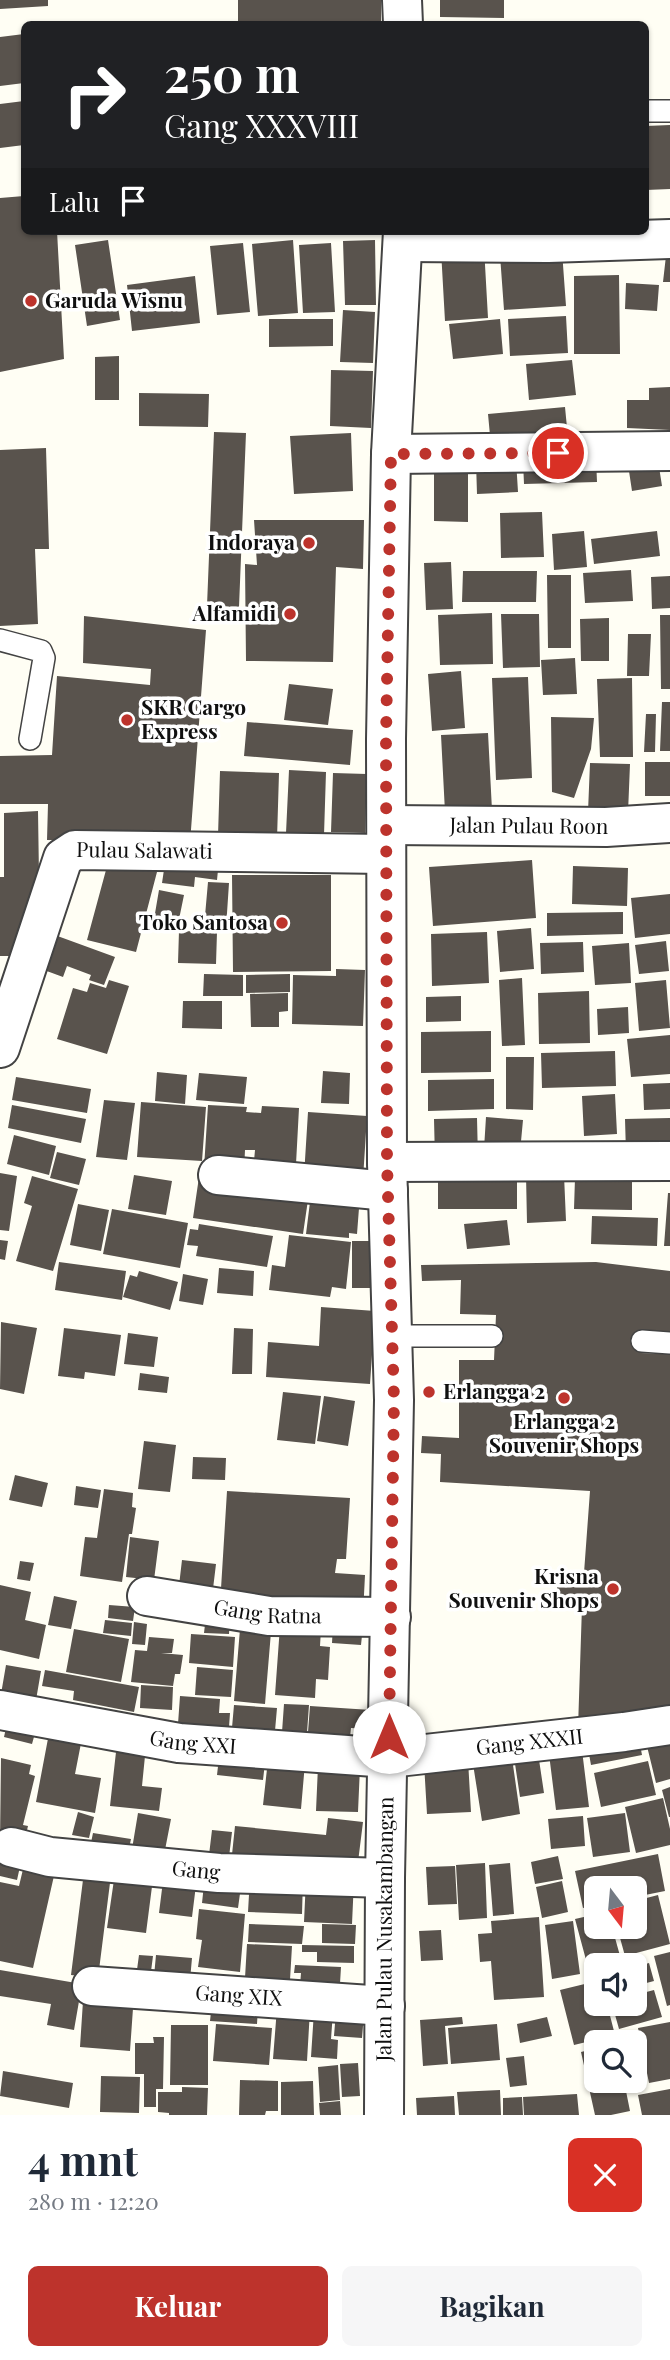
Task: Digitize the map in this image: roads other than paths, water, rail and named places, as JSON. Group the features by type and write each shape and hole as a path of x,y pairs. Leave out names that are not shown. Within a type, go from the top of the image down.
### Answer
{"street":[{"path":"402,0 402,21"},
{"path":"403,237 548,243 670,239"},
{"name":"Jalan Pulau Nusakambangan","path":"384,2115 394,1336 387,1176 386,739 391,454 403,237"},
{"path":"391,454 670,451"},
{"name":"Jalan Pulau Roon","path":"387,840 670,823"},
{"name":"Pulau Salawati","path":"0,1048 63,858 75,850 387,840"},
{"path":"218,1175 387,1176 670,1161"},
{"name":"Gang Ratna","path":"147,1596 269,1616 391,1617"},
{"name":"Gang XXI","path":"0,1710 179,1743 389,1758"},
{"name":"Gang XXXII","path":"389,1758 624,1732 670,1724"},
{"name":"Gang","path":"11,1847 50,1857 219,1872 385,1878"},
{"name":"Gang XIX","path":"92,1986 385,2006"}],"lane":[{"path":"649,111 670,111"},
{"path":"0,640 41,651 44,658 30,739"},
{"path":"394,1336 492,1336"},
{"path":"642,1341 670,1343"}],"place":[{"name":"Garuda Wisnu","path":"31,301"},
{"name":"Indoraya","path":"309,543"},
{"name":"Alfamidi","path":"290,614"},
{"name":"SKR Cargo Express","path":"127,720"},
{"name":"Toko Santosa","path":"282,923"},
{"name":"Erlangga 2","path":"429,1392"},
{"name":"Erlangga 2 Souvenir Shops","path":"564,1398"},
{"name":"Krisna Souvenir Shops","path":"613,1589"}]}
